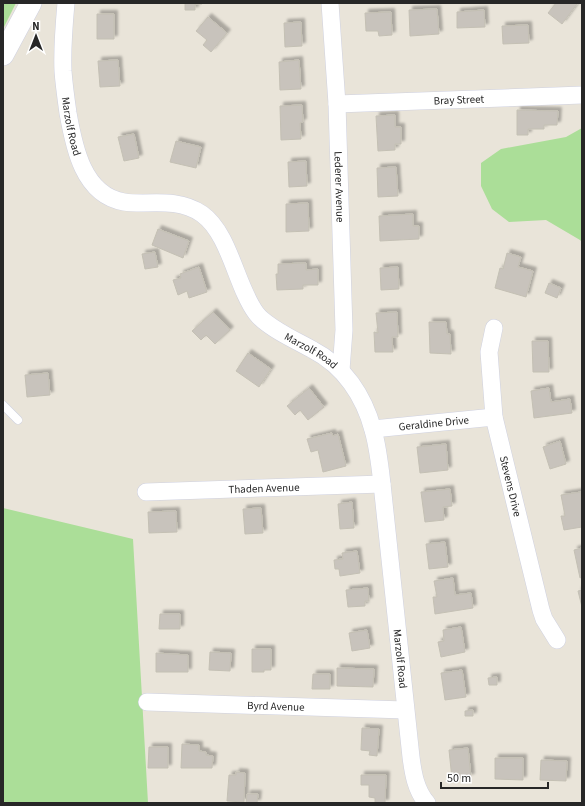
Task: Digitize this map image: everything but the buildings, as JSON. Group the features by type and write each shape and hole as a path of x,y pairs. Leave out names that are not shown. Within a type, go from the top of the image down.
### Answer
{"street":[{"path":"3,55 31,3"},
{"name":"Marzolf Road","path":"66,3 63,45 66,96 76,152 82,168 89,179 98,190 115,200 124,202 163,202 178,204 189,207 203,214 213,224 223,241 249,301 257,314 269,325 321,354 341,370 356,389 364,404 373,430 378,451 405,710 414,775 423,798 427,803"},
{"name":"Lederer Avenue","path":"330,3 337,104 344,330 341,370"},
{"name":"Bray Street","path":"337,104 582,95"},
{"name":"Stevens Drive","path":"494,328 490,352 494,417 541,610 544,619 557,640"},
{"name":"Geraldine Drive","path":"373,430 494,417"},
{"name":"Thaden Avenue","path":"146,492 382,484"},
{"name":"Byrd Avenue","path":"147,702 405,710"}],"lane":[{"path":"3,406 18,420"}],"green space":[{"path":"3,3 16,3 3,29"},
{"path":"582,128 582,242 546,220 509,222 492,209 481,186 481,163 501,149 566,137"},
{"path":"3,508 133,539 148,803 3,803"}]}
